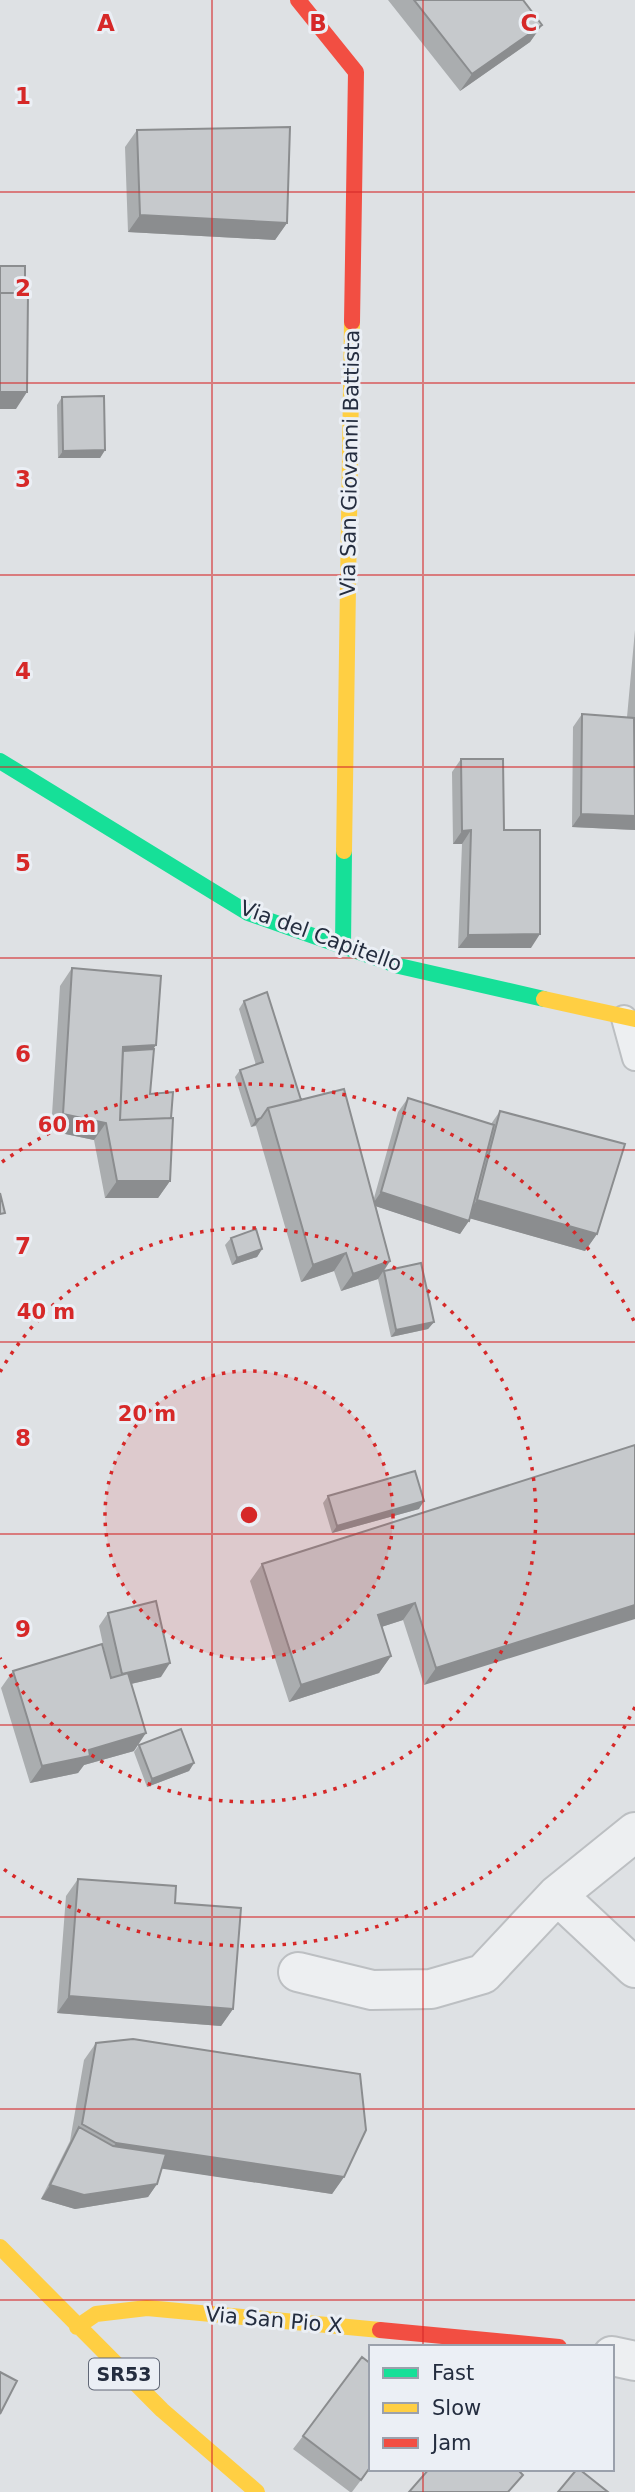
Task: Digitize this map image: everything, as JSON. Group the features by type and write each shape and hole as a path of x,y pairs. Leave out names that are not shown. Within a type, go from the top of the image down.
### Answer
{"street":[{"name":"Via San Giovanni Battista","path":"298,0 356,72 343,947"},
{"name":"Via del Capitello","path":"0,761 248,913 399,966 629,1018"},
{"path":"298,1972 372,1990 431,1989 483,1975 556,1895 635,1832"},
{"path":"556,1895 635,1968"},
{"name":"SR53","path":"0,2247 162,2410 257,2492"},
{"name":"Via San Pio X","path":"77,2327 96,2314 147,2308 538,2345"},
{"path":"614,2356 635,2361"}],"lane":[{"path":"629,1018 635,1058"}],"building":[{"path":"414,0 523,0 542,25 472,74"},
{"path":"290,127 287,223 140,215 137,130"},
{"path":"0,266 25,266 25,293 0,293"},
{"path":"0,293 28,293 27,392 0,392"},
{"path":"104,396 105,450 63,451 62,397"},
{"path":"582,714 634,718 635,816 581,814"},
{"path":"461,759 503,759 504,830 540,830 540,934 468,935 471,830 462,831"},
{"path":"72,968 161,976 156,1045 123,1047 120,1120 173,1118 170,1181 117,1181 106,1123 63,1114"},
{"path":"267,992 301,1100 268,1108 261,1118 256,1120 240,1070 263,1062 244,1001"},
{"path":"154,1049 150,1094 173,1092 171,1118 120,1120 123,1051"},
{"path":"344,1089 390,1261 353,1274 346,1253 313,1265 268,1108"},
{"path":"408,1098 494,1125 469,1221 381,1192"},
{"path":"500,1111 625,1144 597,1234 477,1200"},
{"path":"0,1193 5,1213 0,1214"},
{"path":"256,1229 262,1249 237,1258 231,1238"},
{"path":"421,1263 434,1322 396,1330 384,1271"},
{"path":"635,1445 635,1605 436,1668 415,1603 378,1615 391,1656 301,1685 262,1564"},
{"path":"415,1471 424,1501 337,1526 328,1496"},
{"path":"156,1601 170,1663 122,1674 108,1613"},
{"path":"102,1644 111,1678 128,1673 146,1733 89,1750 90,1756 42,1766 13,1671"},
{"path":"181,1729 194,1763 152,1779 139,1745"},
{"path":"78,1879 176,1886 175,1903 241,1908 233,2009 69,1996"},
{"path":"133,2039 360,2074 366,2130 344,2177 116,2143 82,2124 96,2043"},
{"path":"79,2127 113,2146 166,2154 157,2184 84,2195 50,2185"},
{"path":"362,2357 369,2362 369,2469 361,2480 303,2436"},
{"path":"0,2372 17,2381 0,2414"},
{"path":"427,2471 519,2471 523,2475 508,2492 409,2492"},
{"path":"575,2471 582,2471 608,2492 558,2492"}],"traffic: fast":[{"path":"0,761 248,913 399,966 544,999"},
{"path":"343,947 344,851"}],"traffic: slow":[{"path":"344,851 352,322"},
{"path":"544,999 635,1019"},
{"path":"0,2247 162,2410 257,2492"},
{"path":"77,2327 96,2314 147,2308 380,2330"}],"traffic: jam":[{"path":"298,0 356,72 352,322"},
{"path":"380,2330 538,2345"}]}
